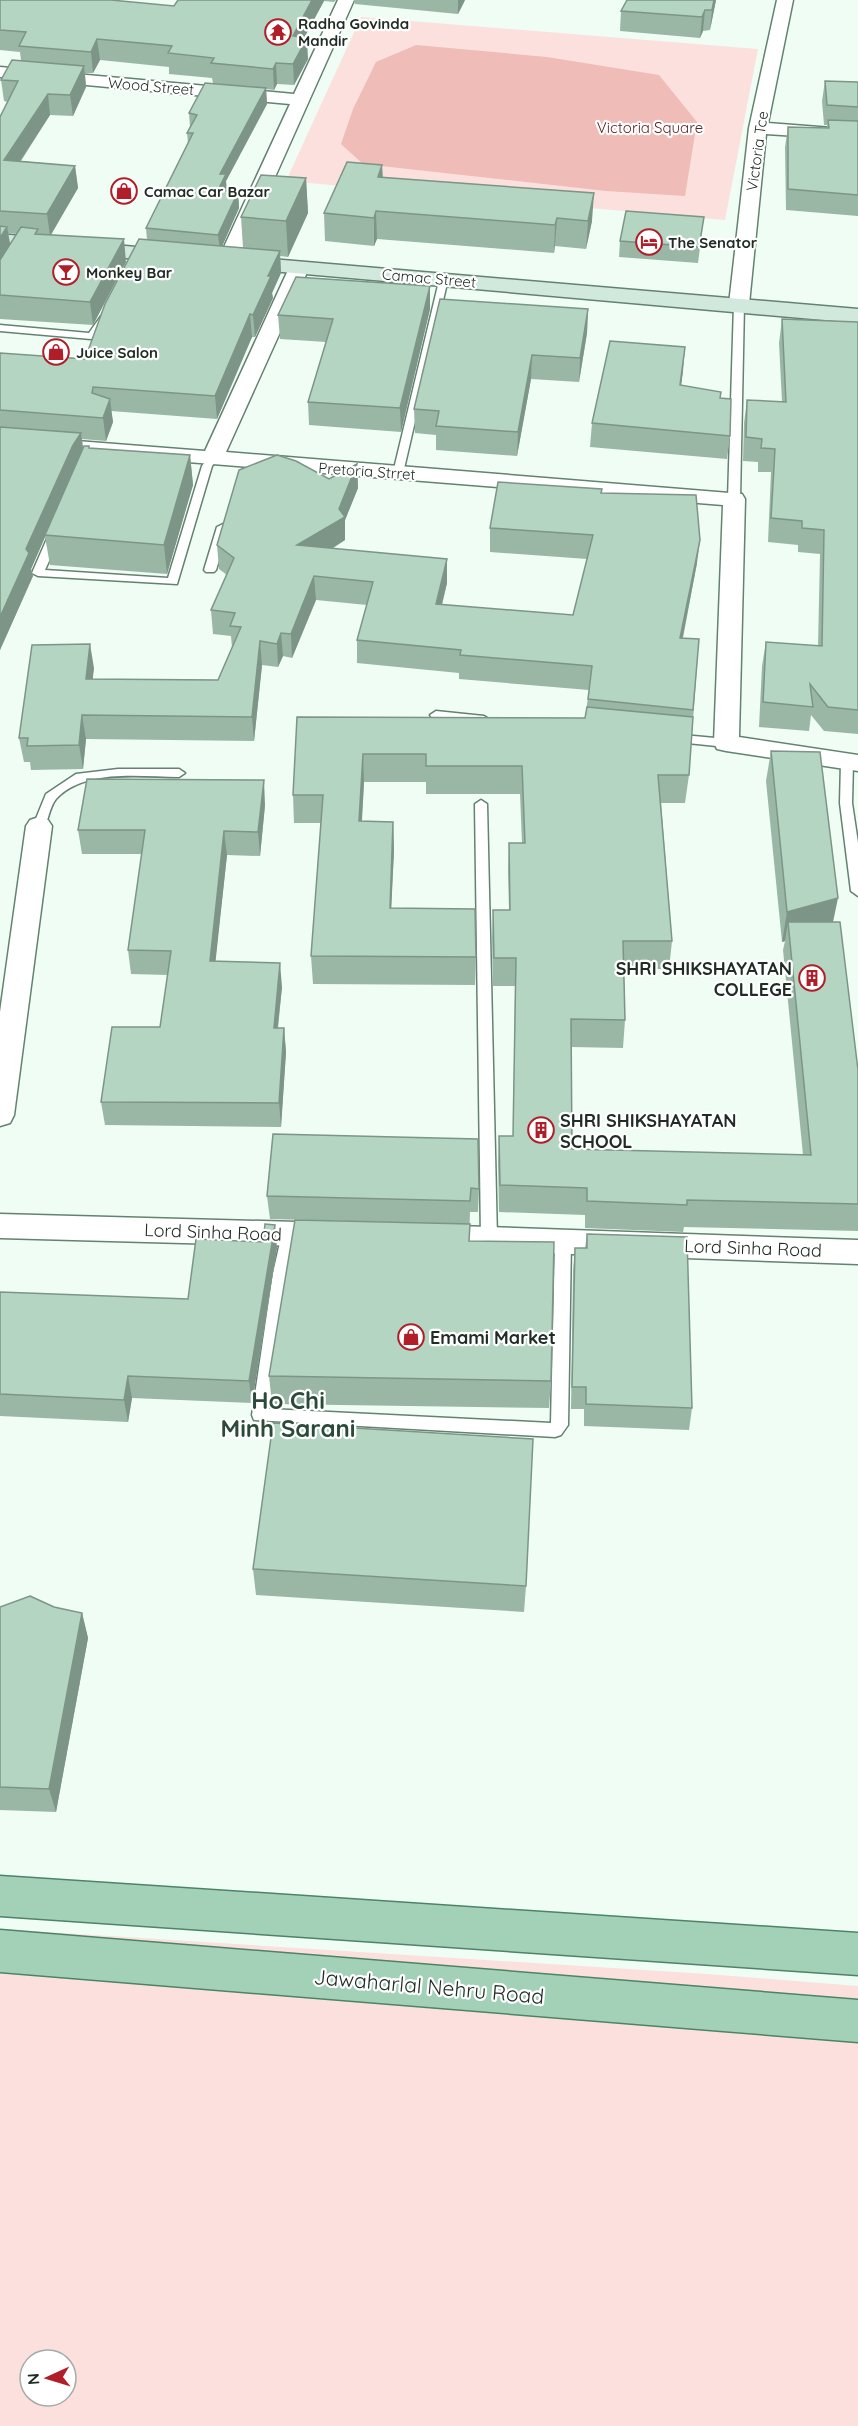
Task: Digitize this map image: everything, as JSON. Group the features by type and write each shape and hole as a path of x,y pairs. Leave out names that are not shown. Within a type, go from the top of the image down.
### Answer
{"main road":[{"name":"Camac Street","path":"8,243 135,259 199,259 858,316"},
{"path":"0,1896 858,1954"},
{"name":"Jawaharlal Nehru Road","path":"0,1951 858,2021"}],"street":[{"path":"227,262 346,0"},
{"name":"Victoria Tce","path":"740,304 758,128 785,0"},
{"name":"Wood Street","path":"0,72 302,100"},
{"path":"758,128 858,135"},
{"path":"204,471 299,268"},
{"name":"Pretoria Strret","path":"0,441 204,471 241,466 398,473 734,499"},
{"path":"734,499 726,743 852,763"},
{"path":"0,1115 39,826"},
{"name":"Lord Sinha Road","path":"0,1226 360,1236"},
{"name":"Lord Sinha Road","path":"407,1237 858,1252"}],"lane":[{"path":"398,473 443,279"},
{"path":"734,499 740,304"},
{"path":"0,328 91,336 98,330 108,312"},
{"path":"61,521 38,573 173,582 204,471"},
{"path":"210,570 226,516"},
{"path":"436,715 495,721"},
{"path":"658,737 726,743"},
{"path":"852,763 846,803 858,891"},
{"path":"39,826 50,797 80,777 118,773 179,773"},
{"path":"481,804 489,1239"},
{"path":"290,1234 281,1273 260,1415 555,1430 560,1425 563,1241"}],"green space":[{"name":"Victoria Square","path":"361,17 758,49 725,220 286,181"},
{"path":"0,1929 707,1974 858,1986 858,2426 0,2426"}],"shaded area":[{"path":"416,45 547,57 659,75 697,122 685,196 606,191 363,164 341,144 353,109 376,62"}],"building":[{"path":"0,0 111,0 174,6 178,0 312,0 293,36 307,38 293,64 276,63 273,69 211,63 214,58 168,53 172,46 97,39 91,52 19,46 26,32 0,30"},
{"path":"627,0 714,0 712,10 705,10 702,17 621,11"},
{"path":"12,60 84,66 70,95 48,94 4,160 75,166 47,214 0,211 0,117 18,81 1,80"},
{"path":"825,81 858,82 858,107 827,105"},
{"path":"205,83 266,88 220,174 226,174 218,190 238,192 218,235 146,228 193,133 187,133 197,115 189,113"},
{"path":"828,120 858,121 858,195 788,189 788,127 829,128"},
{"path":"347,162 382,165 378,177 594,193 588,221 557,218 555,225 376,211 374,218 324,213"},
{"path":"261,175 306,178 286,221 241,217"},
{"path":"626,211 704,217 699,247 620,241"},
{"path":"0,226 7,227 0,238"},
{"path":"21,227 38,229 35,234 124,239 90,302 0,295 0,260"},
{"path":"139,239 280,251 268,276 271,276 253,315 250,314 215,396 93,387 92,393 110,399 103,418 0,410 0,353 85,359 105,304"},
{"path":"296,277 430,286 400,408 308,402 333,319 278,315"},
{"path":"440,299 588,309 580,358 532,355 518,432 436,426 439,411 414,409"},
{"path":"782,319 858,322 858,710 828,707 810,684 813,707 763,702 766,642 822,646 824,530 802,528 802,521 771,518 775,449 761,448 762,439 746,437 747,400 786,402"},
{"path":"610,341 685,347 680,385 721,392 720,398 731,399 730,436 592,423"},
{"path":"0,427 81,433 73,445 26,549 29,553 0,617"},
{"path":"84,446 190,455 164,545 45,535"},
{"path":"277,455 296,461 329,479 357,464 339,509 345,517 297,545 447,559 436,604 573,615 593,535 490,528 498,482 602,489 601,493 696,495 700,540 680,638 699,639 693,710 588,699 592,666 460,655 461,650 357,640 373,582 314,576 291,634 281,633 277,644 260,641 252,717 82,715 79,745 27,746 28,738 19,738 32,645 90,644 86,679 218,680 241,627 230,626 235,613 211,610 234,558 217,545 239,470"},
{"path":"587,707 693,717 689,775 658,775 672,941 623,941 625,1020 571,1019 572,1149 811,1155 788,922 840,922 858,1070 858,1204 687,1200 687,1205 587,1201 587,1188 500,1185 499,1136 513,1136 516,958 494,958 493,910 510,910 509,843 525,843 522,766 426,766 426,754 363,754 359,821 393,822 390,908 475,909 476,957 311,956 323,795 293,795 297,717 585,718"},
{"path":"771,751 820,752 838,898 787,912"},
{"path":"87,779 264,780 258,832 224,831 210,961 280,963 274,1028 284,1028 279,1103 101,1102 112,1027 160,1027 171,951 128,950 145,830 78,830"},
{"path":"273,1134 478,1139 479,1189 471,1188 470,1201 267,1196"},
{"name":"Emami Market","path":"295,1220 470,1224 469,1241 554,1242 551,1381 269,1376"},
{"path":"265,1224 275,1225 249,1381 128,1376 124,1400 0,1394 0,1292 188,1299 196,1239 263,1242"},
{"path":"587,1234 687,1237 692,1408 586,1404 586,1387 572,1387 575,1248 587,1248"},
{"path":"273,1423 533,1439 526,1586 253,1569"},
{"path":"30,1596 54,1607 82,1613 49,1789 0,1787 0,1607"}],"place":[{"name":"Radha Govinda Mandir","path":"278,32"},
{"name":"Camac Car Bazar","path":"124,191"},
{"name":"The Senator","path":"649,242"},
{"name":"Monkey Bar","path":"66,272"},
{"name":"Juice Salon","path":"56,352"},
{"name":"SHRI SHIKSHAYATAN COLLEGE","path":"812,978"},
{"name":"SHRI SHIKSHAYATAN SCHOOL","path":"541,1130"},
{"name":"Emami Market","path":"411,1337"}],"district":[{"name":"Ho Chi Minh Sarani","path":"288,1414"}]}
